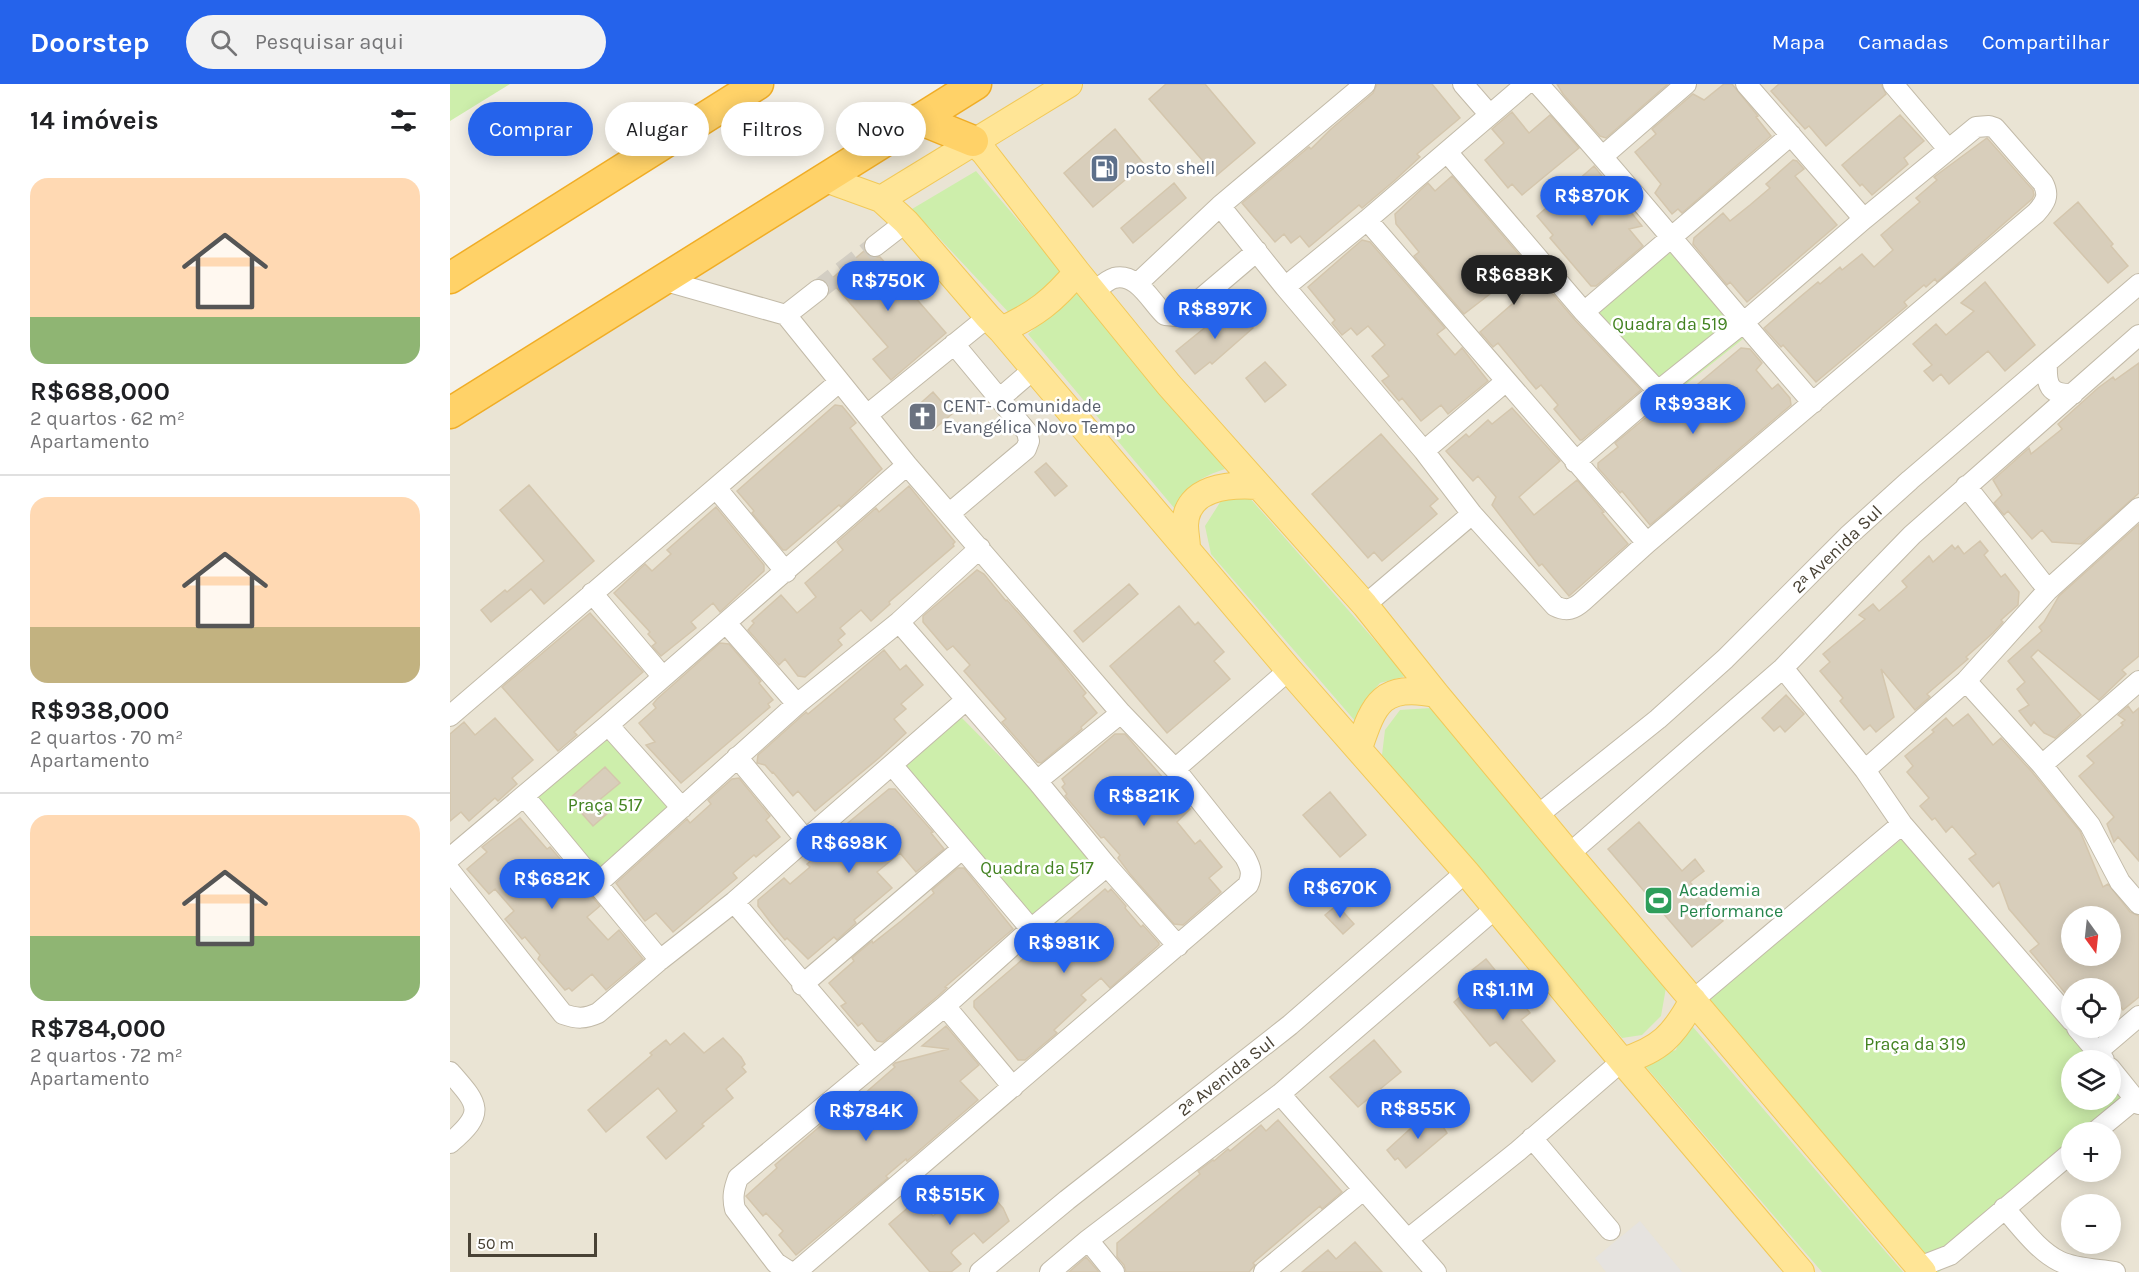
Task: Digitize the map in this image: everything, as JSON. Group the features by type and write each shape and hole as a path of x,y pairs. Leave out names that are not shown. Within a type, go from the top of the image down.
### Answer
{"highway":[{"path":"450,278 758,84"},
{"path":"926,115 976,84"},
{"path":"926,122 973,141"},
{"path":"450,413 859,156"}],"main road":[{"path":"881,199 1069,84"},
{"path":"973,141 1169,385 1365,605 1436,694 1693,1000 1933,1266"},
{"path":"823,178 881,199 906,222 1289,670 1466,872 1801,1272"},
{"path":"994,323 1022,321 1059,294 1077,272"},
{"path":"1187,549 1185,523 1190,508 1200,495 1219,487 1237,484 1258,486"},
{"path":"1359,748 1377,704 1389,696 1402,692 1420,691 1436,694"},
{"path":"1622,1061 1644,1054 1665,1039 1681,1023 1693,1000"}],"street":[{"path":"1138,283 1220,206 1365,84"},
{"path":"1463,84 1490,115"},
{"path":"1285,287 1526,84"},
{"path":"1538,84 1603,156 1813,403"},
{"path":"1603,156 1686,84"},
{"path":"1746,84 1864,219"},
{"path":"1893,84 1948,149"},
{"path":"1220,206 1285,287 1424,451 1472,514 1555,606 1562,609 1576,607 1647,543 2036,213 2047,199 2043,183 1995,128 1976,127 1575,462"},
{"path":"1584,312 1791,135"},
{"path":"1447,152 1584,312 1658,391"},
{"path":"1367,220 1505,382 1647,543"},
{"path":"875,246 906,222"},
{"path":"1094,292 1114,278 1129,279 1138,283 1165,315 1177,316 1184,313 1257,251"},
{"path":"662,280 786,315 907,465 1120,713 1175,769 1245,857 1251,868 1248,885 796,1272"},
{"name":"2ᵃ Avenida Sul","path":"1538,816 1658,719 1725,659 1848,536 1892,496 2139,284"},
{"path":"786,315 818,290"},
{"path":"867,415 954,344 994,323"},
{"path":"1569,854 1783,668 1912,535 2139,335"},
{"path":"950,513 1026,449 1029,441 1027,432 954,344"},
{"path":"2047,363 2048,384 2053,390 2059,394 2073,394"},
{"path":"999,399 1034,369"},
{"path":"450,716 839,382"},
{"path":"1424,451 1505,382"},
{"path":"450,858 786,572 907,465"},
{"path":"1966,486 2048,590"},
{"path":"716,488 786,572"},
{"path":"1865,770 1966,681 2048,590 2139,508"},
{"path":"1365,605 1472,514"},
{"path":"597,884 797,704 898,622 980,548"},
{"path":"592,593 663,677"},
{"path":"898,622 1178,946"},
{"path":"726,623 797,704"},
{"path":"1783,668 1865,770 1902,824 2061,1009"},
{"path":"1175,769 1289,670"},
{"path":"1966,681 2042,765 2090,825 2120,882 2139,904"},
{"path":"2042,765 2139,681"},
{"path":"450,871 564,1014 586,1018 598,1014 660,960 734,902 966,700"},
{"path":"1037,781 1120,713"},
{"path":"608,725 682,808"},
{"path":"737,757 805,839"},
{"path":"892,765 1031,929"},
{"path":"524,796 660,960"},
{"path":"1693,1000 1902,824"},
{"path":"802,985 962,849"},
{"path":"790,1272 777,1263 735,1209 733,1199 738,1178 945,1006 1031,929 1107,866"},
{"name":"2ᵃ Avenida Sul","path":"980,1272 1067,1200 1290,1025 1466,872"},
{"path":"734,902 802,985 873,1065"},
{"path":"1050,1272 1088,1240 1280,1094 1496,908"},
{"path":"945,1006 1012,1087"},
{"path":"2107,1050 2139,1016"},
{"path":"2086,1038 2096,1050"},
{"path":"1408,1239 1622,1061"},
{"path":"450,1072 471,1095 475,1115 464,1132 450,1143"},
{"path":"2109,1122 2137,1102 2121,1082"},
{"path":"1280,1094 1436,1272"},
{"path":"1532,1138 1610,1230"},
{"path":"1933,1266 2061,1161"},
{"path":"1264,1272 1363,1190"},
{"path":"2004,1208 2034,1240 2059,1261 2115,1272"},
{"path":"1088,1240 1114,1272"}],"shaded area":[{"path":"991,84 2139,84 2139,1272 450,1272 450,414 873,156 926,156 926,124"},
{"path":"1640,1221 1682,1272 1606,1272 1595,1258"}],"green space":[{"path":"450,84 510,84 481,102 468,102 468,110 450,121"},
{"path":"976,171 1063,273 1012,316 912,209"},
{"name":"Quadra da 519","path":"1679,241 1753,331 1661,404 1588,320"},
{"path":"1079,291 1225,469 1196,483 1184,494 1175,509 1028,334"},
{"path":"1226,493 1248,496 1406,676 1380,683 1363,702 1362,729 1211,554 1205,526"},
{"path":"1431,708 1667,982 1661,1016 1642,1035 1622,1038 1382,755 1385,730 1400,710"},
{"name":"Quadra da 517","path":"959,715 1114,872 1032,944 895,772"},
{"name":"Praça 517","path":"612,733 678,808 594,884 526,806"},
{"name":"Praça da 319","path":"1910,832 2061,1011 2061,1038 2083,1038 2094,1050 2061,1050 2061,1110 2121,1110 2121,1083 2139,1104 2118,1122 2061,1122 2061,1169 1939,1272 1933,1272 1706,1002"},
{"path":"1687,1020 1903,1272 1822,1272 1640,1060 1676,1050"}],"building":[{"path":"1166,84 1205,84 1255,143 1216,176 1149,99"},
{"path":"1377,84 1432,84 1460,118 1417,154 1420,157 1394,181 1362,208 1359,205 1309,247 1300,236 1291,243 1284,234 1275,242 1242,203 1309,147 1311,149 1373,93"},
{"path":"1557,84 1668,84 1606,138 1600,136"},
{"path":"1724,84 1732,84 1771,136 1682,213 1678,209 1672,214 1655,193 1661,184 1635,152 1656,134 1652,129 1693,94 1704,100"},
{"path":"1779,84 1881,84 1886,94 1826,146 1809,126 1805,129 1771,91"},
{"path":"1512,112 1529,133 1550,115 1579,148 1522,195 1512,184 1508,188 1485,160 1504,143 1492,129"},
{"path":"1900,115 1924,141 1904,158 1908,164 1872,195 1862,184 1860,186 1842,165"},
{"name":"posto shell","path":"1115,129 1144,164 1093,207 1064,173"},
{"path":"1987,138 2033,190 2032,199 1937,282 1935,279 1926,287 1924,285 1904,302 1907,306 1816,382 1783,345 1781,347 1764,328 1818,282 1820,284 1840,267 1842,270 1862,254 1874,267 1893,250 1881,235 1920,202 1916,198 1937,180 1934,177"},
{"path":"1793,160 1804,169 1795,176 1837,225 1747,302 1730,282 1727,285 1693,244 1694,238 1723,213 1730,221 1770,188 1766,184"},
{"path":"1594,166 1642,226 1629,229 1643,246 1596,286 1591,286 1550,238 1553,235 1537,216"},
{"path":"1452,176 1575,320 1641,390 1582,440 1554,409 1558,405 1541,385 1536,389 1498,343 1493,347 1480,332 1534,285 1521,270 1464,314 1414,256 1419,252 1396,224 1395,214 1428,183 1435,191"},
{"path":"1174,183 1186,198 1133,243 1121,228"},
{"path":"2078,202 2128,266 2108,283 2054,223"},
{"path":"1362,240 1370,242 1445,328 1437,334 1455,355 1462,348 1488,381 1448,414 1441,405 1421,421 1402,398 1399,401 1382,381 1389,376 1372,356 1385,345 1368,326 1357,335 1351,328 1342,335 1332,323 1335,320 1308,287"},
{"path":"864,251 871,257 880,257 946,333 891,380 873,359 888,347 830,280"},
{"path":"1985,282 2035,345 2005,371 1988,351 1949,384 1941,374 1933,381 1924,371 1932,365 1913,344 1936,324 1946,335 1974,311 1961,303"},
{"path":"1234,304 1253,328 1212,364 1210,362 1195,374 1176,351"},
{"path":"1741,348 1750,349 1762,363 1756,370 1772,389 1778,384 1790,398 1791,405 1650,525 1622,491 1620,493 1598,468 1598,463 1618,447 1615,443 1655,410 1656,412 1689,385 1692,389"},
{"path":"1265,362 1286,385 1265,402 1246,378"},
{"path":"2139,363 2139,493 2081,544 2052,542 2042,530 2032,539 2008,511 2004,515 1994,503 2002,495 1993,480 2029,448 2031,454 2062,429 2058,424 2098,388 2113,377 2115,380"},
{"path":"933,392 952,414 933,430 914,409"},
{"path":"835,405 842,406 856,423 850,428 882,469 841,507 839,505 786,550 783,550 737,491"},
{"path":"1512,408 1560,461 1519,497 1534,515 1577,480 1628,544 1569,596 1542,564 1539,566 1492,505 1496,497 1478,476 1473,481 1446,451 1466,434 1469,437 1488,420 1492,424"},
{"path":"1381,434 1438,499 1430,506 1437,514 1382,561 1374,552 1368,558 1312,494"},
{"path":"1046,463 1067,486 1055,496 1035,472"},
{"path":"529,485 594,561 544,604 531,589 491,622 481,610 544,561 500,510"},
{"path":"909,486 955,542 954,546 889,602 890,604 871,621 861,610 840,628 845,634 838,640 842,645 805,677 798,676 785,659 779,665 748,630 754,623 752,621 781,595 797,613 816,597 805,583 843,550 837,542 876,508 879,512"},
{"path":"716,507 764,565 764,571 720,612 713,603 691,622 696,628 661,656 652,646 656,643 648,634 650,632 614,593 645,564 652,571 671,554 667,550"},
{"path":"2139,524 2139,656 2122,670 2126,674 2099,700 2038,650 2031,657 2081,715 2055,738 2044,733 2034,722 2031,726 2019,711 2029,705 2017,689 2025,682 2008,661 2042,631 2039,627 2059,596"},
{"path":"1980,541 1988,551 1984,555 2001,577 2005,574 2019,592 2018,605 2001,620 2003,622 1993,633 1966,657 1968,659 1927,694 1930,697 1915,710 1881,669 1894,717 1876,732 1870,725 1864,730 1840,701 1843,698 1820,671 1830,662 1823,654 1865,619 1859,615 1873,604 1879,611 1907,587 1902,581 1929,556 1933,562 1952,545 1955,549 1958,546 1964,554"},
{"path":"977,570 984,574 1058,658 1086,693 1083,696 1097,713 1081,727 1082,729 1041,763 1037,762 1002,722 1006,719 964,671 970,665 953,646 947,650 923,622 923,616"},
{"path":"1129,584 1138,594 1083,642 1074,631"},
{"path":"1179,606 1195,625 1198,622 1224,652 1214,661 1230,679 1167,733 1110,666"},
{"path":"590,613 643,672 574,732 577,735 558,751 502,687"},
{"path":"720,643 729,644 761,681 759,683 773,700 768,704 770,707 681,783 646,745 655,742 639,723 656,708 653,704 657,699"},
{"path":"884,650 900,670 906,665 923,685 901,704 906,709 894,719 906,733 815,811 798,791 793,796 773,772 765,765 757,763 758,755 806,712 808,714"},
{"path":"1786,695 1804,714 1785,732 1780,726 1774,731 1762,718"},
{"path":"2128,706 2133,713 2139,708 2139,861 2118,837 2114,842 2107,824 2114,817 2079,776 2094,763 2087,756 2123,725 2121,723 2125,720 2118,715"},
{"path":"1968,714 1993,745 2001,738 2080,831 2103,887 2108,884 2130,912 2139,916 2139,997 2123,1010 2121,1008 2121,978 2061,978 2061,988 2030,951 2039,944 2009,909 1999,882 1993,887 1969,859 1976,854 1952,826 1946,832 1935,818 1932,820 1920,806 1929,798 1907,772 1913,766 1905,756 1934,732 1932,730 1946,718 1953,726"},
{"path":"495,718 533,760 512,778 517,784 498,801 495,798 469,821 461,812 450,821 450,734 464,722 475,735"},
{"path":"1115,734 1125,734 1190,809 1177,822 1195,844 1200,840 1222,867 1209,878 1221,892 1183,925 1174,924 1130,874 1118,858 1120,855 1104,837 1101,838 1065,796 1067,794 1062,787 1065,784 1062,779"},
{"path":"605,767 620,783 598,801 608,813 593,826 569,799"},
{"path":"739,778 770,816 766,820 780,837 733,873 737,878 673,932 656,913 645,921 616,883 687,819 690,823 711,804 708,800 732,779"},
{"path":"889,789 895,789 933,832 931,833 944,849 916,872 900,853 877,872 892,888 854,920 856,923 837,940 834,937 808,959 787,938 785,940 758,906 758,900 784,878 790,884 810,867 807,864 827,847 821,842"},
{"path":"1330,792 1366,835 1340,857 1303,815"},
{"path":"520,818 547,849 550,847 600,906 587,917 608,940 619,930 643,959 606,990 592,974 572,991 569,988 565,990 538,959 540,955 525,937 522,939 505,919 514,911 495,889 489,894 467,869 487,852 482,847"},
{"path":"1639,822 1682,871 1695,859 1704,871 1690,882 1723,921 1692,947 1608,849"},
{"path":"958,868 964,868 1013,929 883,1042 877,1041 862,1023 858,1026 841,1006 846,1003 829,983 854,961 852,958 934,893 932,890"},
{"path":"1105,889 1108,892 1111,889 1141,927 1143,925 1159,945 1110,988 1101,978 1081,995 1086,1000 1054,1030 1057,1033 1025,1060 1018,1060 974,1007 974,1001"},
{"path":"1337,905 1354,924 1343,934 1325,915"},
{"path":"1486,959 1530,1013 1521,1020 1555,1061 1532,1082 1496,1042 1490,1046 1454,1002 1480,979 1472,970"},
{"path":"946,1026 979,1065 960,1081 978,1100 796,1255 779,1235 783,1231 766,1213 763,1216 746,1196 777,1168 775,1165 853,1098 856,1101 895,1067 893,1065 895,1063 949,1049 922,1046"},
{"path":"684,1033 704,1053 723,1038 741,1057 745,1064 742,1067 746,1072 726,1089 733,1098 666,1159 647,1137 677,1111 658,1088 606,1132 588,1110 652,1055 650,1053 666,1040 670,1045"},
{"path":"1374,1040 1401,1072 1358,1107 1330,1077"},
{"path":"1432,1109 1447,1133 1406,1168 1387,1150"},
{"path":"1278,1120 1342,1192 1322,1209 1320,1206 1253,1263 1255,1265 1249,1272 1126,1272 1124,1265 1117,1257 1117,1243 1200,1174 1198,1171 1228,1149 1230,1151 1261,1125 1266,1131"},
{"path":"977,1179 1003,1208 1009,1221 983,1243 974,1233 953,1250 951,1253 961,1264 951,1272 930,1272 889,1224 918,1199 933,1216"},
{"path":"1355,1242 1382,1272 1302,1272 1328,1250 1336,1259"},
{"path":"1086,1257 1099,1272 1069,1272"}],"tunnel":[{"path":"818,290 875,246"}],"place":[{"name":"posto shell","path":"1104,168"},
{"name":"CENT- Comunidade Evangélica Novo Tempo","path":"922,416"},
{"name":"Academia Performance","path":"1658,900"}]}
